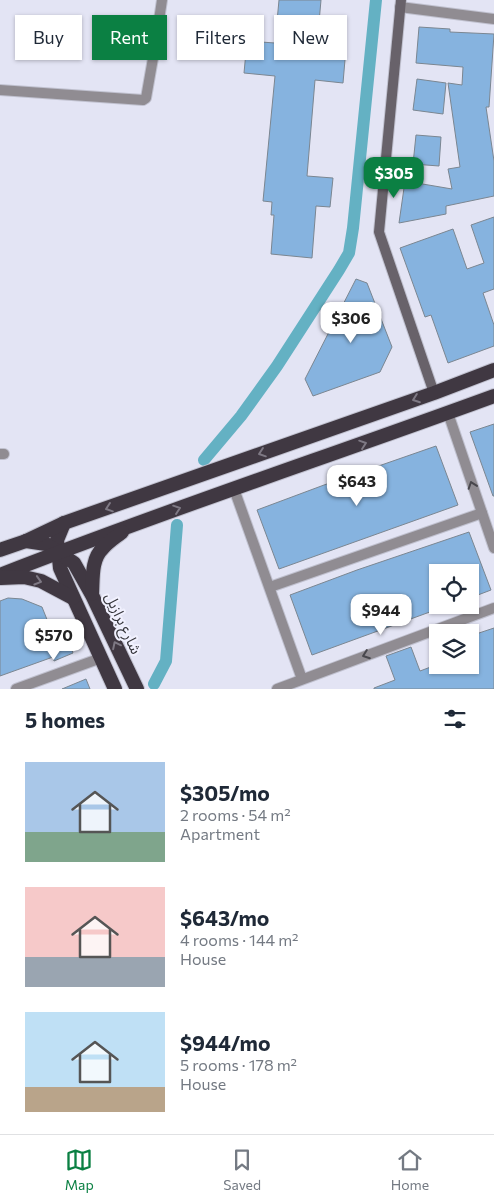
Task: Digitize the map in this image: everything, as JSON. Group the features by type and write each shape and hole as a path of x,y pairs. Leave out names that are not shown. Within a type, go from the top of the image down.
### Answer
{"highway":[{"path":"0,550 64,523 434,393 494,370"},
{"path":"0,577 58,552 131,525 494,396"},
{"path":"64,523 57,540 60,568 116,689"},
{"name":"شارع برازيل","path":"131,525 101,549 93,572 92,595 137,689"},
{"path":"26,540 46,544 74,563 92,595"},
{"path":"0,577 24,577 42,581 73,598"}],"main road":[{"path":"400,4 379,232 434,393"}],"street":[{"path":"0,90 143,100 146,98 148,89 162,0"},
{"path":"400,4 494,19"},
{"path":"448,413 494,548"},
{"path":"234,488 302,679"},
{"path":"270,587 482,513"},
{"path":"277,689 494,608"},
{"path":"16,689 101,658"}],"building":[{"path":"279,0 321,0 320,15 278,15"},
{"path":"419,27 450,29 450,32 494,34 489,107 486,107 494,161 494,196 446,206 446,214 399,223 405,181 452,189 448,169 460,167 448,83 462,85 463,67 416,63"},
{"path":"264,42 274,43 274,60 345,60 343,83 315,80 307,176 333,178 330,207 316,206 312,258 271,254 274,215 271,215 272,202 263,201 275,76 244,73 245,60 264,60"},
{"path":"417,79 446,83 443,114 413,110"},
{"path":"416,135 441,137 439,166 413,164"},
{"path":"494,217 494,289 483,293 494,325 494,346 448,363 431,315 425,317 400,248 453,229 467,269 484,263 471,225"},
{"path":"356,279 367,283 392,347 380,372 313,396 305,379"},
{"path":"494,424 494,496 493,496 470,432"},
{"path":"436,446 458,505 279,569 257,510"},
{"path":"469,532 491,590 479,595 479,564 429,564 429,612 312,655 290,595"},
{"path":"8,598 22,599 42,607 50,627 61,623 73,653 54,661 53,657 0,676 0,601"},
{"path":"494,628 494,689 374,689 395,680 386,656 411,647 420,671 429,668 429,674 479,674 479,633"},
{"path":"86,679 90,689 62,689"}],"waterway":[{"path":"204,460 241,416 277,366 349,253 376,0"},
{"path":"154,684 166,661 177,525"}]}
